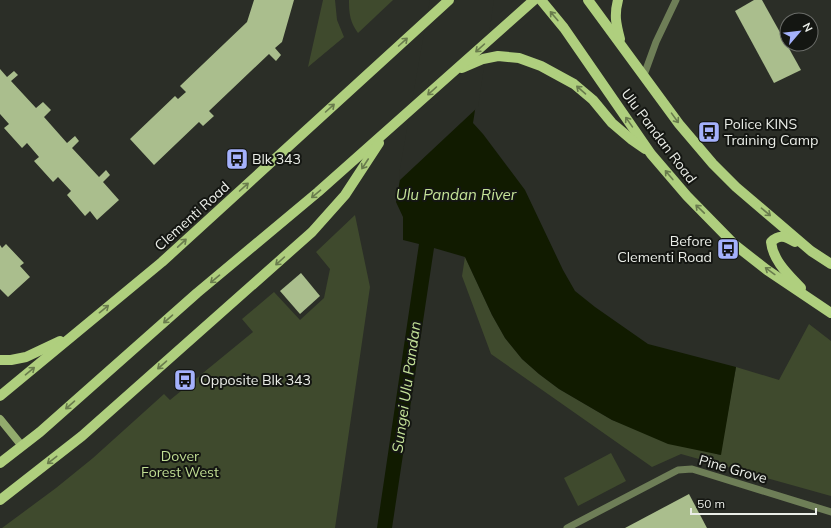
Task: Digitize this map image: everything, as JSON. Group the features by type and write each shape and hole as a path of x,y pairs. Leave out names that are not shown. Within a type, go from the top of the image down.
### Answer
{"main road":[{"name":"Clementi Road","path":"0,396 162,262 449,0"},
{"path":"0,463 40,432 197,293 318,192 534,0"},
{"name":"Ulu Pandan Road","path":"541,0 564,28 652,154 687,196 735,245 767,270 831,313"},
{"name":"Ulu Pandan Road","path":"588,0 679,124 713,164 736,187 811,251 831,264"},
{"path":"618,0 615,12 617,29 622,47"},
{"path":"455,71 483,59 498,56 519,58 541,66 574,84 592,100 612,123 652,154"},
{"path":"0,500 82,436 312,232 345,195 387,131"},
{"path":"811,251 789,238 780,236 771,242 771,249 776,259 813,302"},
{"path":"0,360 11,360 26,357 74,334"},
{"path":"0,419 22,446"}],"lane":[{"path":"644,76 656,42 676,0"},
{"name":"Pine Grove","path":"567,528 678,470 692,469 831,512"}],"green space":[{"path":"323,0 335,0 337,20 344,37 308,67"},
{"path":"349,0 393,0 358,33 350,18"},
{"name":"Dover Forest West","path":"355,215 370,287 335,528 2,528 56,488 93,458 164,394 170,400 253,332 242,319 274,292 300,320 324,298 330,269 316,252"},
{"path":"465,257 492,315 505,338 522,359 539,374 559,389 612,420 720,455 736,367 779,380 809,324 831,341 831,496 681,454 652,467 491,354 462,276"},
{"path":"611,453 626,481 578,506 564,478"}],"water":[{"name":"Ulu Pandan River","path":"432,0 492,0 473,123 525,190 563,270 575,291 648,344 736,367 721,455 668,444 612,420 559,389 522,359 505,338 492,315 465,257 434,248 392,528 377,528 419,244 403,240 403,217 396,202"}],"pier":[{"path":"430,0 494,0 478,107 400,180 399,174"}],"building":[{"path":"254,0 294,0 282,42 275,48 281,55 276,61 269,54 209,111 214,116 203,126 199,122 154,165 130,139 175,96 178,99 186,92 180,86 247,22"},
{"path":"754,0 762,0 779,31 779,52 791,52 801,70 774,83 735,11"},
{"path":"0,69 7,77 14,71 18,75 11,81 36,108 43,102 51,110 44,117 67,143 75,136 79,141 72,148 99,177 106,170 110,175 103,182 119,200 97,220 90,211 85,216 67,195 71,191 58,177 53,182 34,161 39,157 27,143 22,148 4,128 9,124 0,114"},
{"path":"6,244 24,263 20,266 30,277 8,297 0,289 0,245 2,248"},
{"path":"301,273 320,296 300,314 280,291"},
{"path":"689,494 707,528 625,528"}],"place":[{"name":"Police KINS Training Camp","path":"709,132"},
{"name":"Blk 343","path":"237,159"},
{"name":"Before Clementi Road","path":"728,249"},
{"name":"Opposite Blk 343","path":"185,380"}],"water label":[{"name":"Sungei Ulu Pandan","path":"406,387"}]}
